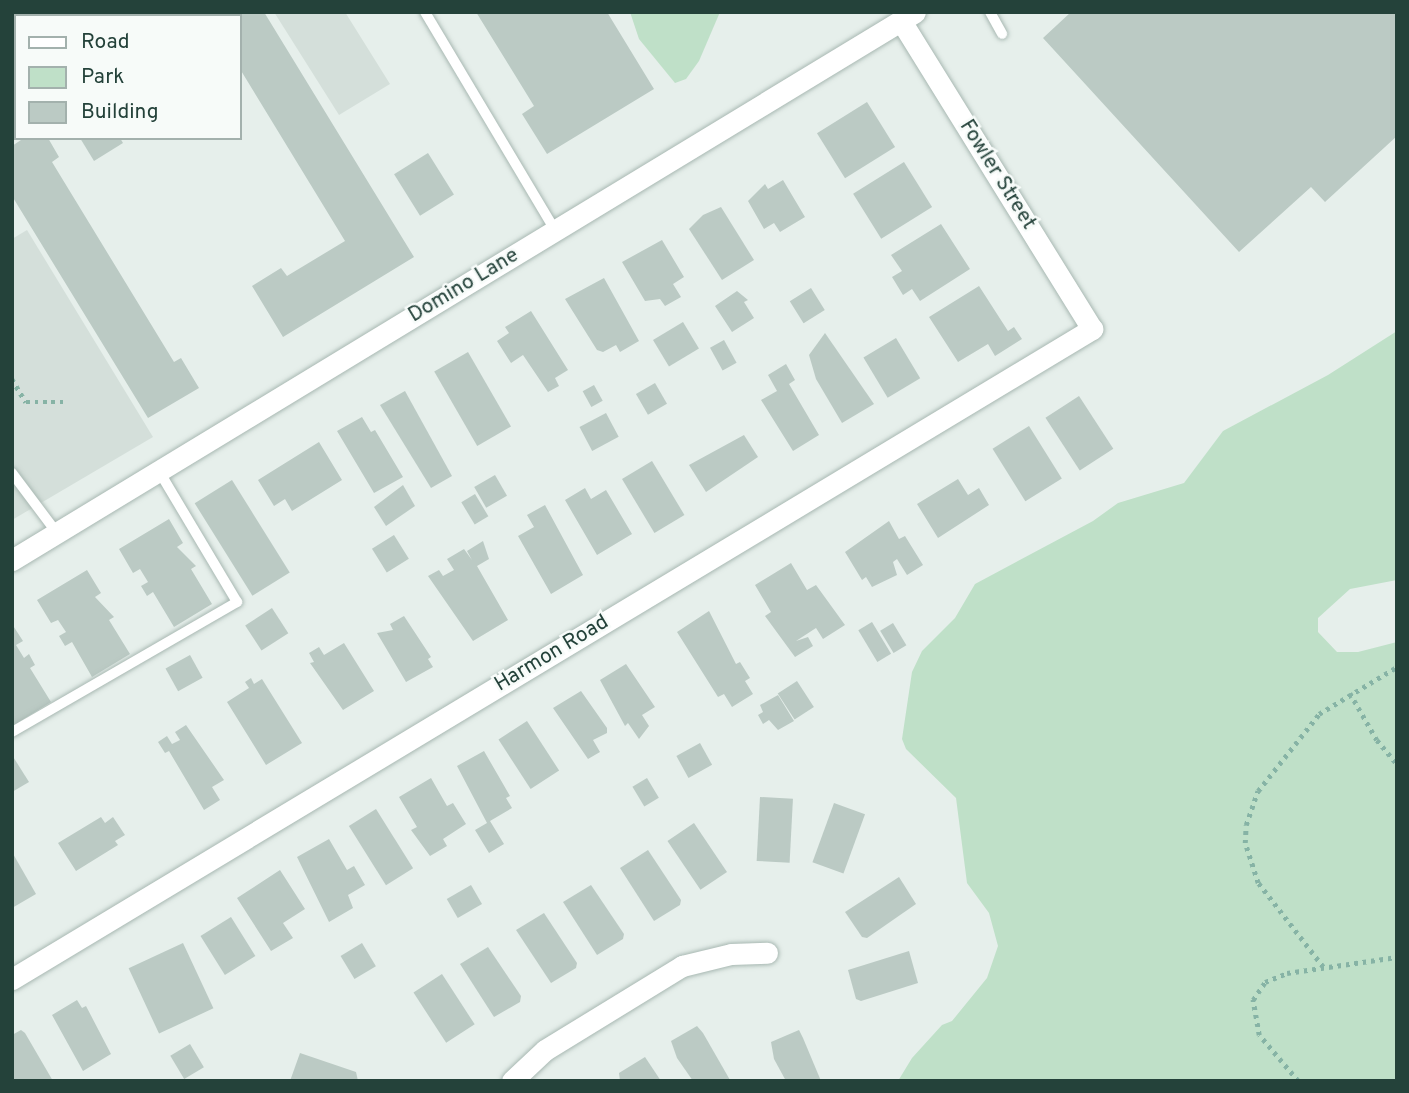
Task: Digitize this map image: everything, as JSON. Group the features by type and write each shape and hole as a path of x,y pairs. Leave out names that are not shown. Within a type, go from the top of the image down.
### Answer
{"street":[{"name":"Domino Lane","path":"12,560 908,17"},
{"name":"Fowler Street","path":"908,17 1092,329"},
{"name":"Harmon Road","path":"12,979 1092,329"},
{"path":"512,1081 545,1049 682,966 731,954 767,953"}],"lane":[{"path":"425,12 555,230"},
{"path":"990,12 1002,34"},
{"path":"12,733 237,602 159,471"},
{"path":"12,473 57,533"}],"path":[{"path":"12,379 26,402 63,402"},
{"path":"1324,967 1258,883 1244,843 1246,825 1258,791 1297,738 1319,714 1397,667"},
{"path":"1350,693 1397,764"},
{"path":"1298,1081 1259,1035 1253,1000 1265,982 1287,973 1397,957"}],"shaded area":[{"path":"12,12 139,12 14,14 12,89"},
{"path":"274,12 345,12 390,84 339,115"},
{"path":"27,230 153,437 12,520 12,239"}],"green space":[{"path":"630,12 720,12 699,61 686,79 675,83 639,39"},
{"path":"1397,331 1397,580 1350,589 1318,618 1318,632 1337,652 1358,652 1397,642 1397,1081 898,1081 912,1058 942,1025 952,1021 987,978 998,946 989,913 967,883 956,798 906,749 902,739 912,672 922,651 955,618 975,584 1093,521 1118,503 1184,483 1223,431 1328,375"}],"building":[{"path":"56,12 86,12 83,14"},
{"path":"264,12 414,257 283,337 252,286 281,268 287,276 345,241 242,72 242,14 221,14"},
{"path":"476,12 607,12 654,89 547,154 522,114 534,106"},
{"path":"1071,12 1397,12 1397,136 1325,202 1311,187 1239,252 1043,38"},
{"path":"867,102 895,147 845,178 817,133"},
{"path":"21,140 49,140 59,157 52,162 174,362 181,358 199,388 148,418 12,196 12,146"},
{"path":"81,140 121,140 123,143 94,161"},
{"path":"428,153 454,195 420,216 394,174"},
{"path":"904,162 932,207 881,239 853,194"},
{"path":"783,180 805,217 780,232 774,223 764,229 748,201 765,184 768,189"},
{"path":"721,207 754,260 722,280 689,229 703,215"},
{"path":"941,224 970,269 920,301 912,289 903,295 892,277 902,271 891,255"},
{"path":"662,240 684,277 673,284 681,297 665,306 660,299 645,301 622,262"},
{"path":"604,278 639,341 620,352 616,345 603,352 597,350 565,299"},
{"path":"979,286 1008,331 1014,327 1022,339 995,356 988,344 958,362 929,317"},
{"path":"811,288 825,310 804,323 790,301"},
{"path":"737,291 748,300 744,302 754,318 732,332 715,306"},
{"path":"531,311 568,370 555,378 559,386 548,392 523,355 511,363 497,341 509,333 505,327"},
{"path":"683,322 699,349 669,367 653,340"},
{"path":"825,333 874,404 842,423 816,379 809,355"},
{"path":"896,338 920,378 888,398 863,358"},
{"path":"724,340 737,363 723,370 710,348"},
{"path":"468,352 511,426 477,446 434,372"},
{"path":"786,364 795,380 789,384 819,435 793,451 761,400 777,391 768,375"},
{"path":"655,383 667,404 648,415 636,394"},
{"path":"594,385 603,401 591,407 583,391"},
{"path":"405,391 452,476 431,488 380,405"},
{"path":"1079,396 1113,449 1080,471 1045,418"},
{"path":"606,413 619,437 592,451 580,427"},
{"path":"362,417 371,432 375,430 403,477 374,493 337,431"},
{"path":"1029,426 1062,479 1025,501 993,449"},
{"path":"744,435 758,457 706,492 689,465"},
{"path":"319,442 342,480 292,511 285,499 274,506 258,480"},
{"path":"652,461 684,515 654,533 622,479"},
{"path":"495,475 507,496 486,508 474,487"},
{"path":"958,479 968,495 979,488 989,505 938,538 917,504"},
{"path":"232,480 290,572 252,596 195,503"},
{"path":"403,485 415,506 386,526 374,507"},
{"path":"585,488 591,499 606,490 632,534 597,555 565,500"},
{"path":"475,494 488,516 475,525 461,502"},
{"path":"545,505 583,575 551,594 518,536 534,527 527,515"},
{"path":"169,519 183,543 177,547 196,566 191,569 212,604 174,627 153,592 147,596 141,586 148,582 140,569 133,573 119,549"},
{"path":"889,521 899,539 905,536 923,565 907,575 897,559 893,562 897,575 872,587 866,577 862,580 845,552"},
{"path":"394,535 409,559 387,573 372,549"},
{"path":"483,541 489,559 477,566 508,620 473,641 428,576 439,570 443,576 454,570 447,559 464,549 472,560 467,551"},
{"path":"791,563 807,590 816,585 845,625 823,639 816,628 796,641 808,637 813,646 795,657 765,616 771,612 755,585"},
{"path":"87,570 101,593 95,597 114,617 109,620 130,654 92,677 72,642 65,646 59,636 66,632 58,620 51,623 37,600"},
{"path":"272,608 288,633 262,651 245,625"},
{"path":"709,611 736,664 740,662 750,678 745,681 753,694 732,707 724,694 718,697 677,632"},
{"path":"404,616 431,657 428,659 433,667 406,682 377,633 393,630 390,624"},
{"path":"872,622 891,654 877,662 858,630"},
{"path":"893,623 906,645 894,653 880,631"},
{"path":"12,624 23,641 16,645 24,658 29,654 35,665 30,668 51,702 14,725"},
{"path":"344,643 374,691 343,710 310,663 314,662 309,653 319,647 324,655"},
{"path":"190,655 203,678 178,691 166,669"},
{"path":"626,664 655,707 642,715 649,726 639,739 628,723 625,726 600,680"},
{"path":"251,678 254,684 262,679 302,743 266,765 227,702 249,688 245,682"},
{"path":"797,681 814,707 795,720 778,694"},
{"path":"581,691 607,728 607,733 593,740 600,752 588,759 553,708"},
{"path":"778,695 794,721 778,730 769,720 763,724 758,715 763,712 760,705"},
{"path":"527,721 559,770 531,789 498,740"},
{"path":"186,725 224,780 212,787 220,800 204,810 169,751 165,753 158,742 167,736 172,744 180,740 175,732"},
{"path":"700,743 712,765 689,778 676,756"},
{"path":"484,751 510,796 506,798 512,808 490,821 504,844 489,853 475,830 487,823 457,766"},
{"path":"12,755 29,782 12,792"},
{"path":"431,778 447,806 453,803 466,824 443,839 447,846 430,856 411,830 417,827 399,797"},
{"path":"647,778 659,798 644,806 632,787"},
{"path":"760,797 793,799 790,863 757,861"},
{"path":"834,803 865,814 843,873 812,862"},
{"path":"376,809 413,868 386,885 349,826"},
{"path":"101,817 105,823 113,817 125,835 115,841 118,845 76,871 58,843"},
{"path":"694,823 727,872 700,890 667,841"},
{"path":"329,839 347,870 354,866 365,885 348,895 353,908 329,922 297,857"},
{"path":"648,850 681,900 680,905 654,921 620,868"},
{"path":"12,852 36,894 12,908"},
{"path":"280,870 305,909 283,923 293,938 271,951 237,898"},
{"path":"899,877 916,904 867,938 862,937 845,912"},
{"path":"471,885 482,904 458,918 447,899"},
{"path":"591,885 624,934 623,939 597,955 563,902"},
{"path":"544,913 577,963 576,968 551,983 516,930"},
{"path":"231,917 255,956 225,975 200,936"},
{"path":"183,943 213,1008 159,1034 129,968"},
{"path":"362,943 376,966 354,979 341,956"},
{"path":"488,947 521,996 520,1002 494,1017 460,964"},
{"path":"909,951 918,983 861,1001 856,999 848,970"},
{"path":"442,974 475,1024 446,1043 413,993"},
{"path":"77,1000 82,1008 86,1006 111,1054 83,1071 52,1015"},
{"path":"697,1026 730,1080 693,1081 677,1058 671,1041"},
{"path":"21,1030 53,1081 12,1081 12,1035"},
{"path":"799,1030 821,1081 786,1081 774,1059 771,1042"},
{"path":"190,1044 204,1067 184,1079 170,1056"},
{"path":"300,1053 356,1072 358,1081 290,1081"},
{"path":"645,1057 661,1081 620,1081 619,1073"}]}
